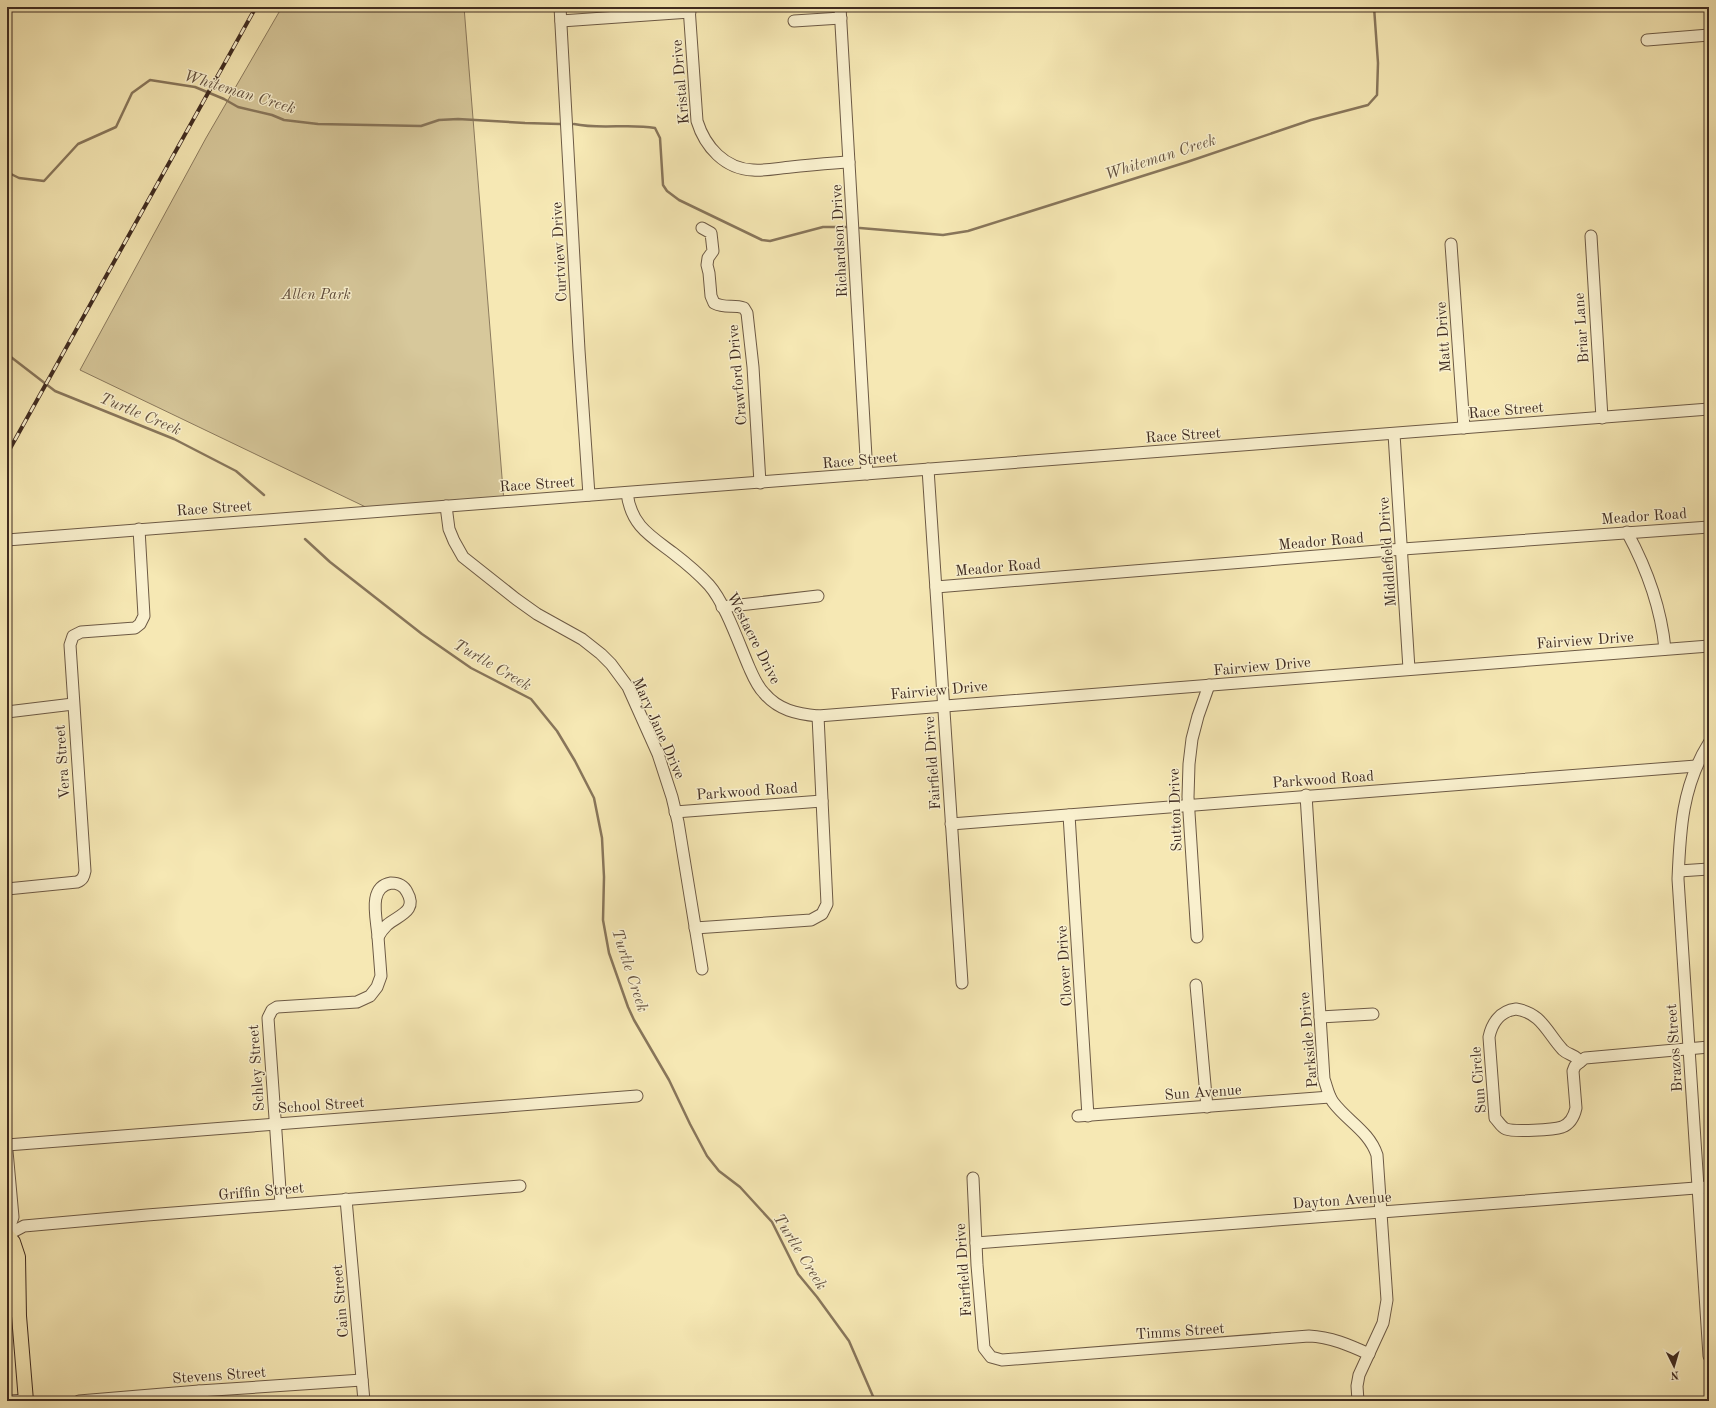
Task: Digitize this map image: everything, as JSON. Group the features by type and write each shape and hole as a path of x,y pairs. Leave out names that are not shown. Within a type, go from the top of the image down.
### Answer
{"main road":[{"path":"7,1235 13,1242 18,1257 19,1316 26,1400"}],"street":[{"name":"Curtview Drive","path":"560,7 579,350 589,495"},
{"path":"561,21 690,9"},
{"name":"Kristal Drive","path":"690,9 697,121 705,141 719,156 734,166 755,170 849,162"},
{"path":"794,21 841,12"},
{"name":"Richardson Drive","path":"841,12 868,474"},
{"path":"1647,40 1709,35"},
{"name":"Crawford Drive","path":"702,228 711,233 714,251 708,258 707,265 711,296 714,303 723,307 739,306 744,308 747,313 753,368 760,482"},
{"name":"Briar Lane","path":"1591,236 1602,418"},
{"name":"Matt Drive","path":"1451,244 1464,428"},
{"name":"Race Street","path":"10,539 1709,409"},
{"name":"Middlefield Drive","path":"1394,434 1409,669"},
{"name":"Fairfield Drive","path":"928,469 962,983"},
{"name":"Westacre Drive","path":"628,492 632,512 639,525 651,537 686,563 710,586 722,607 754,677 763,692 772,701 794,713 818,716"},
{"name":"Mary Jane Drive","path":"446,506 449,528 463,557 537,614 582,639 611,664 628,687 665,771 675,812 702,969"},
{"name":"Meador Road","path":"936,587 1402,549 1709,527"},
{"name":"Vera Street","path":"7,889 77,882 84,876 85,871 70,645 73,636 81,632 135,628 140,624 144,616 139,529"},
{"path":"1626,532 1645,570 1658,606 1664,649"},
{"path":"722,607 818,596"},
{"name":"Fairview Drive","path":"818,716 1709,646"},
{"name":"Sutton Drive","path":"1197,937 1189,805 1189,764 1192,739 1198,716 1210,685"},
{"path":"7,712 73,704"},
{"path":"695,928 810,920 822,914 827,904 818,716"},
{"name":"Brazos Street","path":"1709,743 1696,766 1685,801 1679,850 1689,1049 1704,1187 1709,1356"},
{"name":"Parkwood Road","path":"951,824 1306,795 1696,766"},
{"name":"Parkside Drive","path":"1306,795 1324,1078 1330,1097 1334,1104 1364,1132 1374,1145 1377,1155 1382,1212 1387,1300 1383,1323 1359,1375 1357,1386 1358,1401"},
{"name":"Parkwood Road","path":"675,812 822,801"},
{"name":"Clover Drive","path":"1069,815 1083,1116"},
{"path":"1679,871 1709,869"},
{"path":"397,883 406,891 410,899 409,908 401,917 387,925 378,937 375,900 378,889 386,884 397,883"},
{"name":"Schley Street","path":"281,1204 267,1020 272,1010 283,1006 357,1002 372,994 377,987 381,976 378,937"},
{"path":"1196,985 1207,1107"},
{"name":"Sun Circle","path":"1516,1009 1524,1010 1535,1015 1564,1051 1578,1058 1580,1062 1575,1066 1573,1071 1576,1108 1570,1122 1557,1128 1514,1131 1506,1129 1498,1123 1494,1115 1489,1037 1491,1028 1500,1016 1508,1011 1516,1009"},
{"path":"1320,1016 1373,1014"},
{"path":"1580,1062 1585,1058 1709,1047"},
{"name":"School Street","path":"7,1145 637,1096"},
{"name":"Sun Avenue","path":"1083,1116 1330,1097"},
{"path":"7,1151 13,1217 7,1235"},
{"name":"Fairfield Drive","path":"973,1178 976,1243 984,1348 991,1358"},
{"name":"Griffin Street","path":"7,1235 24,1226 281,1204 520,1186"},
{"name":"Dayton Avenue","path":"976,1243 1704,1187"},
{"name":"Cain Street","path":"346,1199 364,1401"},
{"name":"Timms Street","path":"991,1358 1002,1360 1309,1336 1336,1340 1369,1354"},
{"name":"Stevens Street","path":"79,1401 199,1396 362,1380"},
{"path":"10,1401 26,1400"}],"green space":[{"name":"Allen Park","path":"282,7 464,7 504,502 374,511 80,370 206,138"}],"waterway":[{"name":"Whiteman Creek","path":"860,228 943,235 968,231 1187,162 1311,120 1368,105 1377,95 1378,63 1374,7"},
{"name":"Whiteman Creek","path":"7,172 19,178 44,181 78,144 116,127 132,93 150,80 195,87 224,99 238,107 272,115 284,120 318,124 421,126 439,120 458,119 560,124"},
{"name":"Whiteman Creek","path":"574,124 584,126 635,126 655,128 660,138 663,185 667,191 679,200 762,240 770,241 823,227 846,227"},
{"name":"Turtle Creek","path":"7,354 55,391 174,439 236,471 264,495"},
{"name":"Turtle Creek","path":"305,539 330,562 422,634 471,668 531,699 557,731 575,761 594,798 602,838 604,877 603,920 609,953 634,1020 669,1080 707,1156 719,1171 740,1187 772,1222 798,1274 849,1341 875,1401"}],"railway":[{"path":"7,454 256,7"}]}
